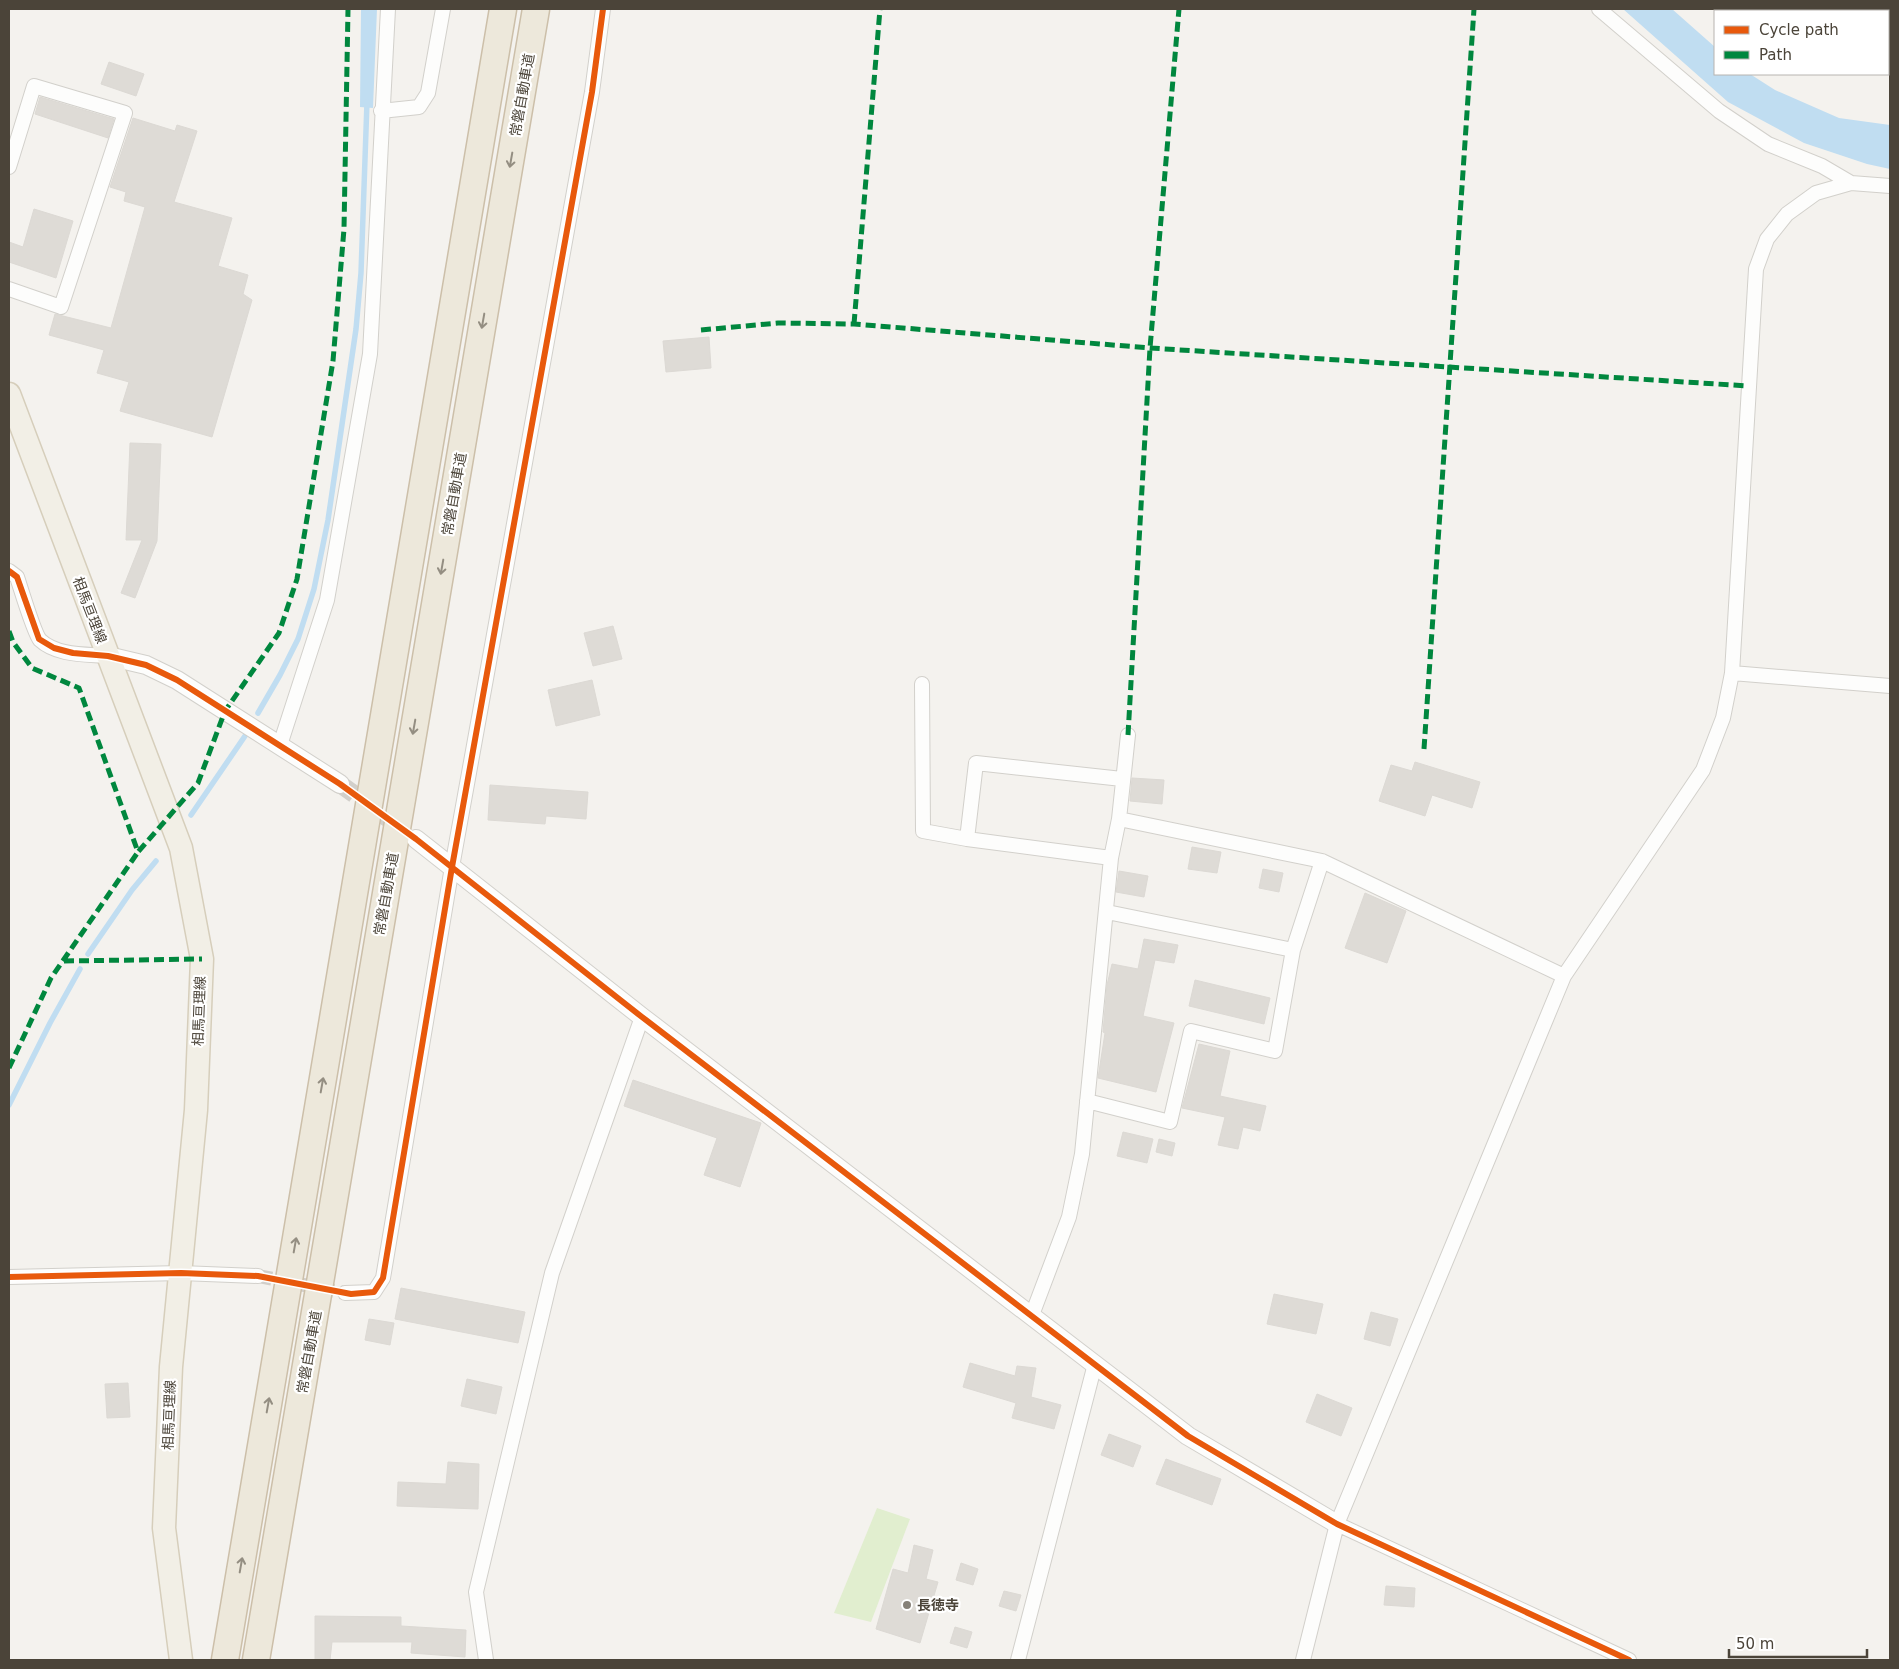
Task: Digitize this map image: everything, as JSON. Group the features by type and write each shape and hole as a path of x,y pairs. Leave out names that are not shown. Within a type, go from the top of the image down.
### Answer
{"highway":[{"path":"225,1660 503,9"},
{"name":"常磐自動車道","path":"256,1660 536,9"}],"main road":[{"name":"相馬亘理線","path":"9,394 181,848 202,959 196,1110 171,1368 164,1528 181,1660"}],"street":[{"path":"280,744 327,600 370,354 381,111 388,9"},
{"path":"381,111 419,107 428,92 443,9"},
{"path":"345,1292 374,1292 384,1278 452,867 592,92 603,9"},
{"path":"1599,9 1719,112 1768,144 1822,166 1851,183"},
{"path":"9,167 34,86 124,113 61,307 9,289"},
{"path":"1303,1660 1337,1524 1564,976 1704,770 1723,718 1732,673 1756,269 1767,239 1787,214 1816,193 1851,183 1890,186"},
{"path":"9,571 17,577 39,639 54,648 73,653 108,656 146,665 177,680 340,784"},
{"path":"1732,673 1890,686"},
{"path":"922,684 923,831 967,839 1111,858"},
{"path":"1032,1316 1069,1217 1082,1154 1111,858 1119,819 1128,735"},
{"path":"967,839 976,763 1122,779"},
{"path":"1119,819 1322,861 1564,976"},
{"path":"416,839 642,1017 1188,1436 1337,1524 1629,1660"},
{"path":"1087,1101 1170,1122 1191,1031 1275,1051 1293,950 1322,861"},
{"path":"1107,912 1293,950"},
{"path":"486,1660 476,1592 549,1282 642,1017"},
{"path":"9,1277 181,1273 258,1276"},
{"path":"1018,1660 1095,1364"}],"green space":[{"path":"877,1508 910,1519 871,1622 834,1613"}],"water":[{"path":"361,9 377,9 373,108 360,107"},
{"path":"1623,9 1672,9 1714,46 1714,75 1752,75 1775,90 1839,118 1890,125 1890,169 1867,164 1804,143 1728,102"}],"building":[{"path":"109,62 144,74 136,96 101,84"},
{"path":"40,97 114,119 108,138 35,114"},
{"path":"133,118 175,131 177,125 197,131 174,202 232,218 218,266 248,275 243,294 252,300 212,437 120,411 129,382 97,373 104,350 49,335 55,314 111,328 145,207 124,201 126,192 110,187"},
{"path":"34,209 73,221 56,278 9,262 9,242 23,247"},
{"path":"709,337 711,368 666,372 663,341"},
{"path":"130,443 161,444 157,541 135,598 121,593 142,540 126,540"},
{"path":"613,626 622,659 593,666 584,633"},
{"path":"592,680 600,715 556,726 548,690"},
{"path":"1415,762 1480,782 1472,808 1432,795 1425,816 1379,801 1391,765 1412,771"},
{"path":"1132,778 1164,780 1162,804 1130,801"},
{"path":"490,785 588,792 586,819 546,816 545,824 488,820"},
{"path":"1192,847 1221,852 1217,873 1188,869"},
{"path":"1263,869 1283,873 1279,892 1259,888"},
{"path":"1119,871 1148,876 1144,897 1116,892"},
{"path":"1365,893 1406,911 1387,963 1345,948"},
{"path":"1144,939 1178,945 1174,963 1155,960 1143,1016 1174,1023 1156,1092 1098,1078 1105,1033 1103,1032 1107,985 1112,964 1138,969"},
{"path":"1195,980 1270,998 1264,1024 1189,1006"},
{"path":"1199,1044 1230,1051 1220,1096 1266,1106 1260,1131 1243,1127 1238,1149 1218,1145 1225,1117 1182,1108"},
{"path":"633,1080 761,1123 740,1187 704,1175 717,1138 624,1106"},
{"path":"1123,1132 1153,1139 1147,1163 1117,1156"},
{"path":"1159,1139 1175,1143 1172,1156 1156,1152"},
{"path":"401,1288 525,1312 518,1343 395,1319"},
{"path":"1274,1294 1323,1304 1316,1334 1267,1324"},
{"path":"1371,1312 1398,1319 1390,1346 1364,1339"},
{"path":"369,1319 394,1323 390,1345 365,1340"},
{"path":"970,1363 1015,1376 1017,1366 1036,1368 1031,1397 1061,1405 1054,1429 1012,1418 1016,1403 963,1387"},
{"path":"467,1379 502,1387 496,1414 461,1406"},
{"path":"128,1383 130,1417 107,1418 105,1384"},
{"path":"1317,1394 1352,1408 1341,1436 1306,1422"},
{"path":"1109,1434 1141,1446 1133,1467 1101,1455"},
{"path":"1166,1459 1221,1479 1212,1505 1156,1484"},
{"path":"448,1462 479,1464 478,1509 397,1506 398,1482 446,1484"},
{"path":"914,1545 933,1550 926,1579 938,1582 920,1643 876,1629 893,1569 908,1573"},
{"path":"961,1563 978,1569 973,1585 956,1580"},
{"path":"1386,1586 1415,1588 1414,1607 1384,1605"},
{"path":"1004,1591 1021,1595 1016,1611 999,1606"},
{"path":"315,1616 401,1617 401,1626 466,1630 465,1657 411,1653 412,1642 332,1642 330,1660 315,1660"},
{"path":"955,1627 972,1632 967,1648 950,1643"}],"waterway":[{"path":"258,713 298,639 314,589 328,520 356,329 361,273 367,102"},
{"path":"191,815 245,736"},
{"path":"88,954 132,890 156,861"},
{"path":"9,1105 50,1023 80,969"}],"tunnel":[{"path":"340,784 404,830"},
{"path":"258,1276 345,1293"}],"marked path":[{"path":"9,631 13,642 32,668 79,688 138,852 198,783 225,711 279,633 297,579 333,361 344,229 348,9"},
{"path":"854,324 880,9"},
{"path":"1128,735 1150,348 1179,9"},
{"path":"1424,749 1474,9"},
{"path":"701,330 778,323 854,324 1150,348 1748,386"},
{"path":"9,1068 51,978 138,852"},
{"path":"64,961 202,959"}],"cycle path":[{"path":"9,1277 181,1273 258,1276 351,1294 374,1292 383,1278 452,867 592,92 603,9"},
{"path":"9,571 17,577 39,639 54,648 73,653 108,656 146,665 177,680 340,784 416,839 642,1017 1188,1436 1337,1524 1629,1660"}],"place":[{"name":"長徳寺","path":"907,1605"}]}
